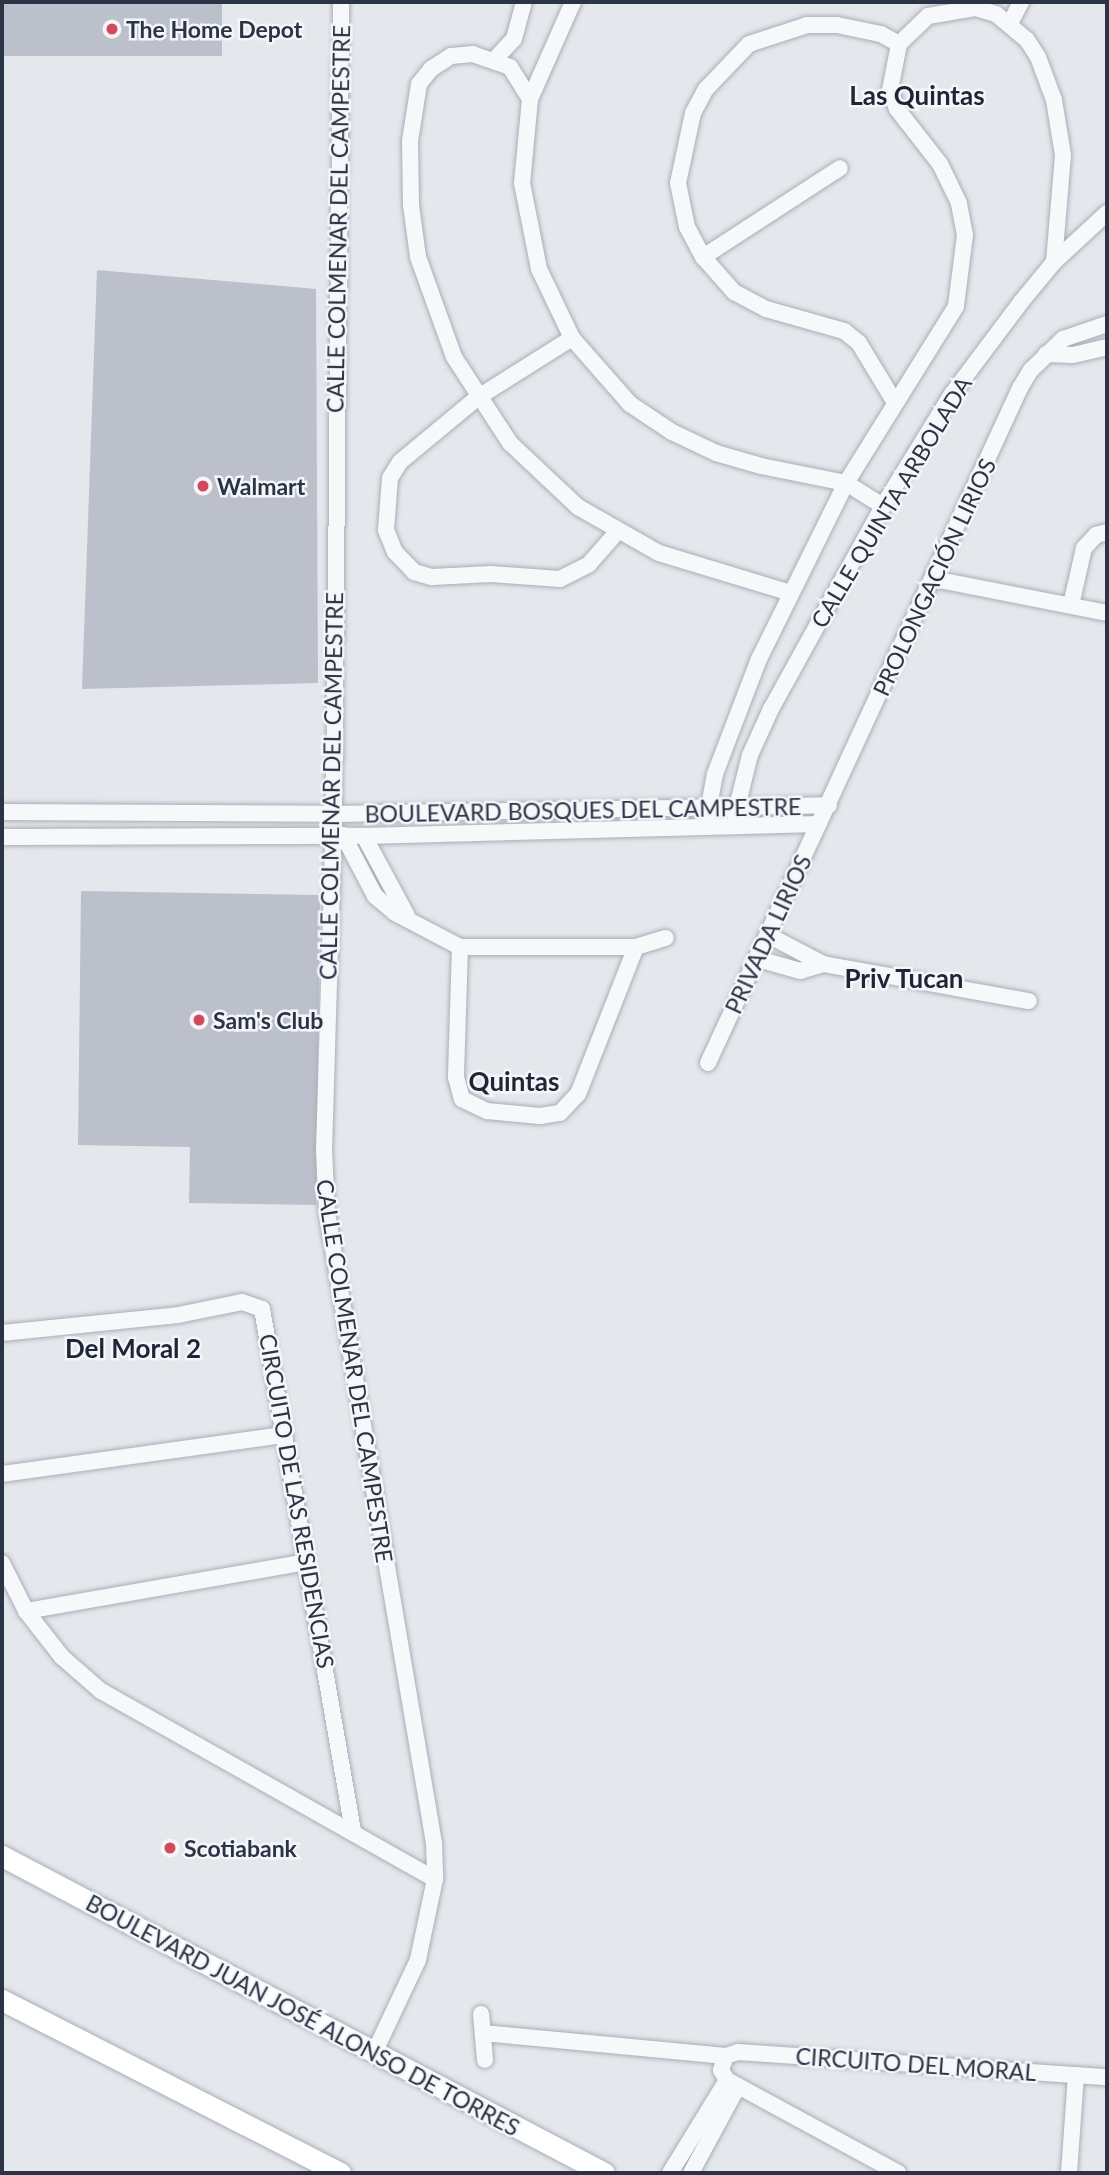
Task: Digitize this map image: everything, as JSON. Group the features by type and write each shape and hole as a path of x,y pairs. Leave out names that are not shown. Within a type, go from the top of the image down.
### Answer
{"main road":[{"name":"BOULEVARD JUAN JOSÉ ALONSO DE TORRES","path":"2,1856 604,2173"},
{"path":"2,2000 340,2173"}],"street":[{"name":"CALLE COLMENAR DEL CAMPESTRE","path":"341,2 334,814 339,835 324,1150 327,1213 434,1843 435,1879 418,1960 374,2053"},
{"path":"496,58 514,39 524,2"},
{"path":"573,2 530,99 522,183 529,227 548,291 572,338 629,404 672,432 716,453 761,466 846,483 883,506"},
{"path":"1010,23 1021,2"},
{"path":"705,827 708,807 731,731 791,593 846,483 894,401 956,306 965,235 959,204 940,164 897,109 890,90 899,44 914,25 942,6 978,5 1010,23 1038,57 1060,126 1062,194 1054,262"},
{"path":"894,401 859,343 844,331 748,301 734,292 703,257 682,206 681,159 693,113 730,60 749,44 807,25 862,28 899,44"},
{"path":"530,99 510,67 496,58 451,56 431,69 419,84 410,141 411,205 418,257 435,314 477,398 544,479 617,532 659,553 791,593"},
{"path":"703,257 840,168"},
{"name":"CALLE QUINTA ARBOLADA","path":"734,826 736,807 750,755 771,709 883,506 952,394 1054,262 1107,214"},
{"name":"PROLONGACIÓN LIRIOS","path":"829,805 1020,388 1046,354 1063,339 1107,324"},
{"path":"572,338 477,398 417,445 390,478 386,530 404,566 432,577 491,574 560,579 589,565 617,532"},
{"path":"1046,354 1073,355 1107,348"},
{"path":"1071,605 1084,548 1096,535 1107,532"},
{"path":"934,579 1107,613"},
{"name":"BOULEVARD BOSQUES DEL CAMPESTRE","path":"2,812 334,814 829,805"},
{"name":"PRIVADA LIRIOS","path":"708,1063 829,805"},
{"name":"BOULEVARD BOSQUES DEL CAMPESTRE","path":"2,836 364,836 819,824"},
{"path":"339,835 376,896 395,913 407,916 460,947 636,947 666,938"},
{"path":"364,836 407,916"},
{"path":"768,935 823,964 1029,1001"},
{"path":"460,947 456,1077 462,1100 487,1111 540,1116 559,1113 578,1094 636,947"},
{"path":"758,959 800,971 823,964"},
{"name":"CIRCUITO DE LAS RESIDENCIAS","path":"2,1333 178,1315 242,1302 257,1304 267,1320 284,1435 353,1830"},
{"path":"2,1474 284,1435"},
{"path":"26,1611 307,1562"},
{"path":"2,1563 26,1611 62,1657 101,1691 353,1830 435,1879"},
{"path":"481,2014 485,2060"},
{"name":"CIRCUITO DEL MORAL","path":"483,2033 726,2056 738,2052 1107,2077"},
{"path":"726,2056 721,2070 732,2083 898,2173"},
{"path":"1069,2173 1076,2075"},
{"path":"670,2173 732,2083"},
{"path":"691,2173 732,2083"}],"building":[{"name":"The Home Depot","path":"2,2 222,2 222,56 2,56"},
{"name":"Walmart","path":"97,270 316,289 318,683 82,689"},
{"name":"Sam's Club","path":"81,891 320,895 316,1205 189,1203 190,1147 78,1145"}],"place":[{"name":"The Home Depot","path":"112,29"},
{"name":"Walmart","path":"203,486"},
{"name":"Sam's Club","path":"199,1020"},
{"name":"Scotiabank","path":"170,1848"}],"district":[{"name":"Las Quintas","path":"917,96"},
{"name":"Priv Tucan","path":"904,979"},
{"name":"Quintas","path":"514,1082"},
{"name":"Del Moral 2","path":"133,1349"}]}
